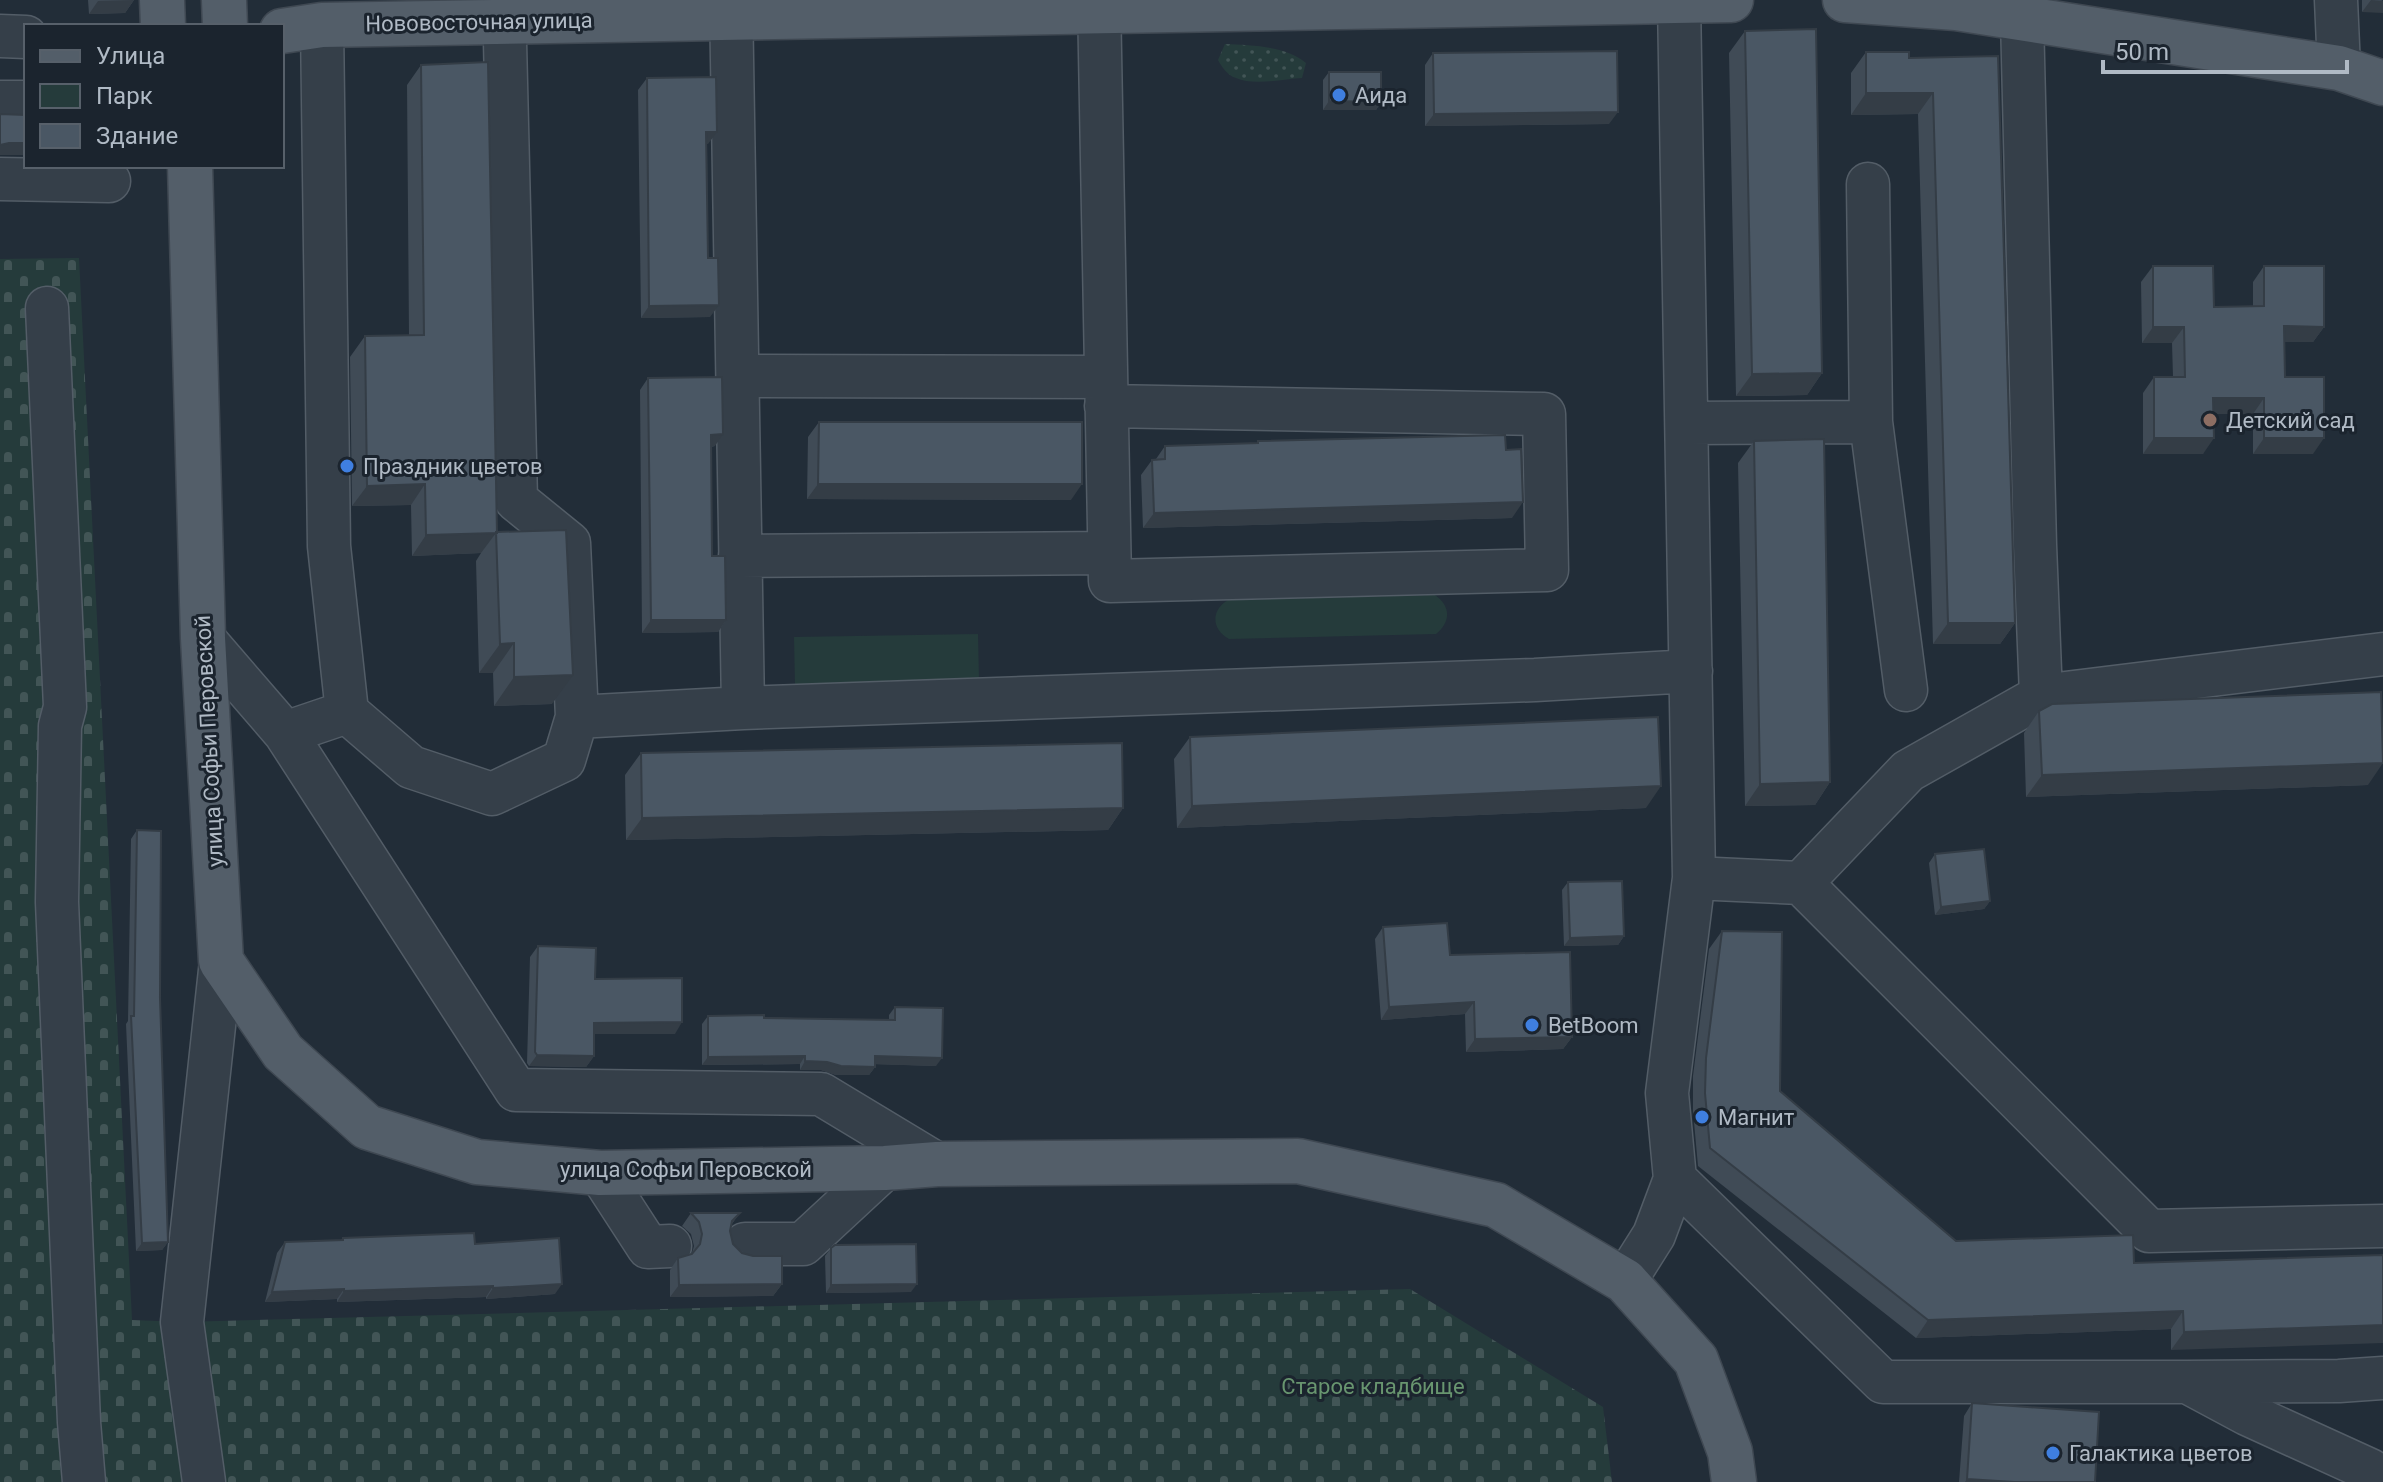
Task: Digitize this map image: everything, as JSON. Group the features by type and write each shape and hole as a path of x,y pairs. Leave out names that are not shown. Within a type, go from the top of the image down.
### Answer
{"main road":[{"path":"162,0 163,24"},
{"path":"224,0 225,24"},
{"name":"Нововосточная улица","path":"302,28 504,11 1731,0"},
{"path":"1845,0 1956,4 2022,18 2339,68 2383,82"},
{"name":"улица Софьи Перовской","path":"190,168 203,638 221,961 283,1052 367,1127 477,1162 600,1173 885,1168 937,1164 1298,1161 1496,1205 1625,1281 1696,1360 1730,1452 1734,1482"}],"street":[{"path":"2336,0 2339,68"},
{"path":"1625,1281 1654,1235 1675,1179 1667,1093 1694,878 1679,1"},
{"path":"738,376 1106,392 1544,414 1547,570 1110,581 1109,553 1106,392 1099,6"},
{"path":"731,8 743,708"},
{"path":"302,28 329,546 347,712 411,767 492,794 564,760 577,717 569,543 516,500 504,11"},
{"path":"2022,18 2041,696"},
{"path":"0,36 24,37"},
{"path":"2383,82 2383,111"},
{"path":"0,102 24,102"},
{"path":"0,179 109,181"},
{"path":"1868,184 1871,422 1906,690"},
{"path":"47,308 65,707 60,726 57,902 78,1406 84,1482"},
{"path":"1687,423 1871,422"},
{"path":"740,556 1109,553"},
{"path":"203,638 285,733 516,1090 821,1094 937,1164"},
{"path":"1801,883 1908,771 2041,696 2383,654"},
{"path":"577,717 743,708 1535,680 1691,671"},
{"path":"285,733 347,712"},
{"path":"1694,878 1801,883 2149,1231 2383,1226"},
{"path":"204,1482 182,1322 221,961"},
{"path":"745,1244 803,1244 885,1168"},
{"path":"600,1173 648,1247 670,1246"},
{"path":"1675,1179 1883,1382 2187,1382 2383,1378"},
{"path":"2187,1382 2247,1414 2375,1468"}],"green space":[{"path":"1225,44 1289,53 1306,63 1302,78 1260,82 1233,77 1218,60"},
{"name":"Старое кладбище","path":"79,258 132,1320 182,1322 1410,1289 1603,1407 1612,1482 0,1482 0,259"},
{"path":"1435,595 1444,604 1447,614 1436,634 1229,639 1219,630 1215,620 1218,609 1228,600"},
{"path":"978,634 979,679 795,687 794,637"}],"building":[{"path":"1816,29 1822,373 1752,374 1745,31"},
{"path":"1617,51 1618,112 1434,114 1433,53"},
{"path":"1866,52 1909,52 1909,58 1998,56 2015,623 1948,623 1933,93 1866,93"},
{"path":"488,62 497,533 426,535 425,484 367,486 365,336 424,335 421,65"},
{"path":"1329,72 1381,72 1381,102 1329,101"},
{"path":"716,77 717,132 706,132 708,258 718,258 719,305 649,306 647,78"},
{"path":"0,114 24,115 24,143 0,145"},
{"path":"2153,266 2213,266 2214,307 2264,306 2264,266 2324,266 2324,327 2284,326 2285,377 2324,377 2324,438 2264,438 2264,398 2213,398 2214,438 2154,438 2154,377 2185,377 2184,327 2153,327"},
{"path":"722,377 723,434 711,435 712,556 725,556 726,620 651,620 648,378"},
{"path":"819,422 1082,422 1082,484 818,484"},
{"path":"1505,435 1506,450 1521,449 1523,502 1154,513 1152,460 1165,459 1165,446"},
{"path":"1824,439 1830,782 1760,784 1754,441"},
{"path":"566,530 573,675 514,677 514,643 500,644 496,532"},
{"path":"2381,692 2383,763 2042,775 2039,711 2052,704"},
{"path":"1658,717 1661,786 1192,806 1190,737"},
{"path":"1122,743 1123,808 642,818 641,753"},
{"path":"137,830 161,831 160,998 168,1242 142,1243 131,1016 134,1016"},
{"path":"1984,849 1990,901 1941,907 1935,854"},
{"path":"1622,881 1624,936 1570,938 1568,882"},
{"path":"1447,923 1450,955 1570,952 1572,1037 1475,1039 1474,1002 1389,1007 1383,927"},
{"path":"1722,931 1782,932 1780,1091 1956,1241 2133,1235 2134,1263 2383,1255 2383,1325 2184,1332 2183,1311 1928,1320 1710,1148 1705,1093 1706,1058"},
{"path":"538,946 596,948 595,979 682,978 682,1022 594,1023 594,1056 537,1055"},
{"path":"895,1007 943,1008 942,1058 875,1056 875,1067 805,1061 805,1056 708,1057 708,1016 895,1020"},
{"path":"691,1213 740,1213 732,1221 730,1231 733,1244 742,1253 753,1256 782,1256 782,1284 679,1285 678,1258 692,1254 700,1244 702,1234 699,1222"},
{"path":"474,1233 475,1244 559,1238 562,1284 272,1292 285,1242"},
{"path":"916,1244 917,1284 831,1285 831,1248 835,1245"},
{"path":"1972,1403 2099,1412 2095,1482 1967,1479"}],"place":[{"name":"Аида","path":"1339,95"},
{"name":"Детский сад","path":"2210,420"},
{"name":"Праздник цветов","path":"347,466"},
{"name":"BetBoom","path":"1532,1025"},
{"name":"Магнит","path":"1702,1117"},
{"name":"Галактика цветов","path":"2053,1453"}]}
